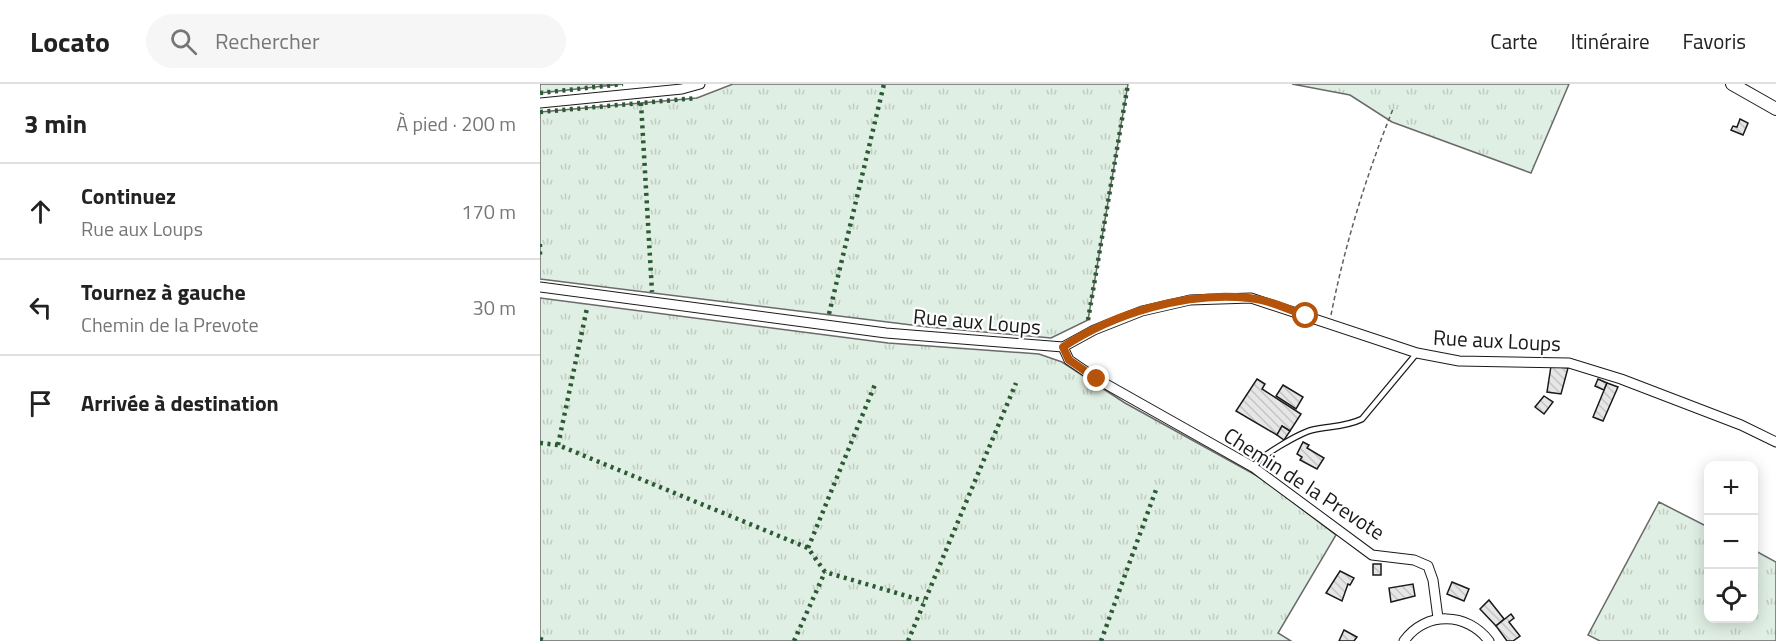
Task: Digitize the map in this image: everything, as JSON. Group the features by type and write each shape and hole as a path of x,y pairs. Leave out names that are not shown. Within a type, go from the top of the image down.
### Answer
{"street":[{"path":"540,103 700,84"},
{"path":"1732,84 1776,109"},
{"name":"Rue aux Loups","path":"540,287 875,331 1063,347 1094,330 1142,311 1190,300 1238,297 1267,302 1329,325 1417,353 1459,361 1569,363 1622,379 1741,425 1776,442"},
{"name":"Chemin de la Prevote","path":"1063,347 1069,360 1116,392 1253,467 1372,555 1414,560 1428,566 1433,580 1438,618"},
{"path":"1404,641 1417,628 1438,618 1458,620 1472,625 1489,641"}],"lane":[{"path":"1253,467 1263,455 1306,433 1353,424 1362,419 1417,353"}],"path":[{"path":"1329,325 1362,193 1393,110"}],"green space":[{"path":"540,84 623,84 540,93"},
{"path":"733,84 1128,84 1088,320 1051,338 928,327 540,279 540,112 697,98"},
{"path":"1292,84 1569,84 1531,173 1392,122 1350,95"},
{"path":"540,298 888,343 1039,354 1062,362 1125,403 1261,478 1336,535 1278,633 1291,641 540,641"},
{"path":"1659,502 1704,525 1704,623 1758,623 1758,552 1776,562 1776,641 1600,641 1588,635"}],"building":[{"path":"1740,119 1748,123 1743,135 1731,130 1733,126 1737,127"},
{"path":"1551,366 1568,368 1561,394 1547,392"},
{"path":"1257,379 1265,384 1262,389 1301,414 1290,431 1282,426 1277,435 1236,411"},
{"path":"1598,379 1607,383 1604,390 1595,386"},
{"path":"1607,383 1618,387 1603,421 1593,417"},
{"path":"1283,385 1303,397 1296,409 1276,396"},
{"path":"1544,396 1553,402 1544,414 1535,407"},
{"path":"1282,426 1290,431 1284,440 1277,435"},
{"path":"1303,442 1309,445 1307,448 1324,458 1317,469 1300,460 1302,457 1297,454"},
{"path":"1373,564 1381,564 1381,575 1373,575"},
{"path":"1340,571 1354,578 1350,585 1348,584 1342,601 1326,593"},
{"path":"1452,582 1469,589 1464,601 1447,594"},
{"path":"1413,584 1415,596 1391,602 1389,588"},
{"path":"1489,600 1504,619 1496,626 1480,609"},
{"path":"1511,614 1514,618 1509,622 1520,636 1513,641 1507,641 1496,626"},
{"path":"1344,630 1357,637 1354,641 1339,641"}],"hedge":[{"path":"540,93 623,84"},
{"path":"829,314 884,84"},
{"path":"1088,320 1128,84"},
{"path":"540,112 697,98"},
{"path":"641,103 652,292"},
{"path":"540,244 540,255"},
{"path":"558,445 587,308"},
{"path":"808,548 876,382"},
{"path":"908,641 1016,383"},
{"path":"540,443 558,445 808,548 825,572 924,601"},
{"path":"1101,641 1157,487"},
{"path":"794,641 825,572"},
{"path":"540,639 546,641"}],"route":[{"path":"1097,379 1069,360 1063,347 1078,337 1142,311 1190,300 1238,297 1267,302 1306,316"}]}
